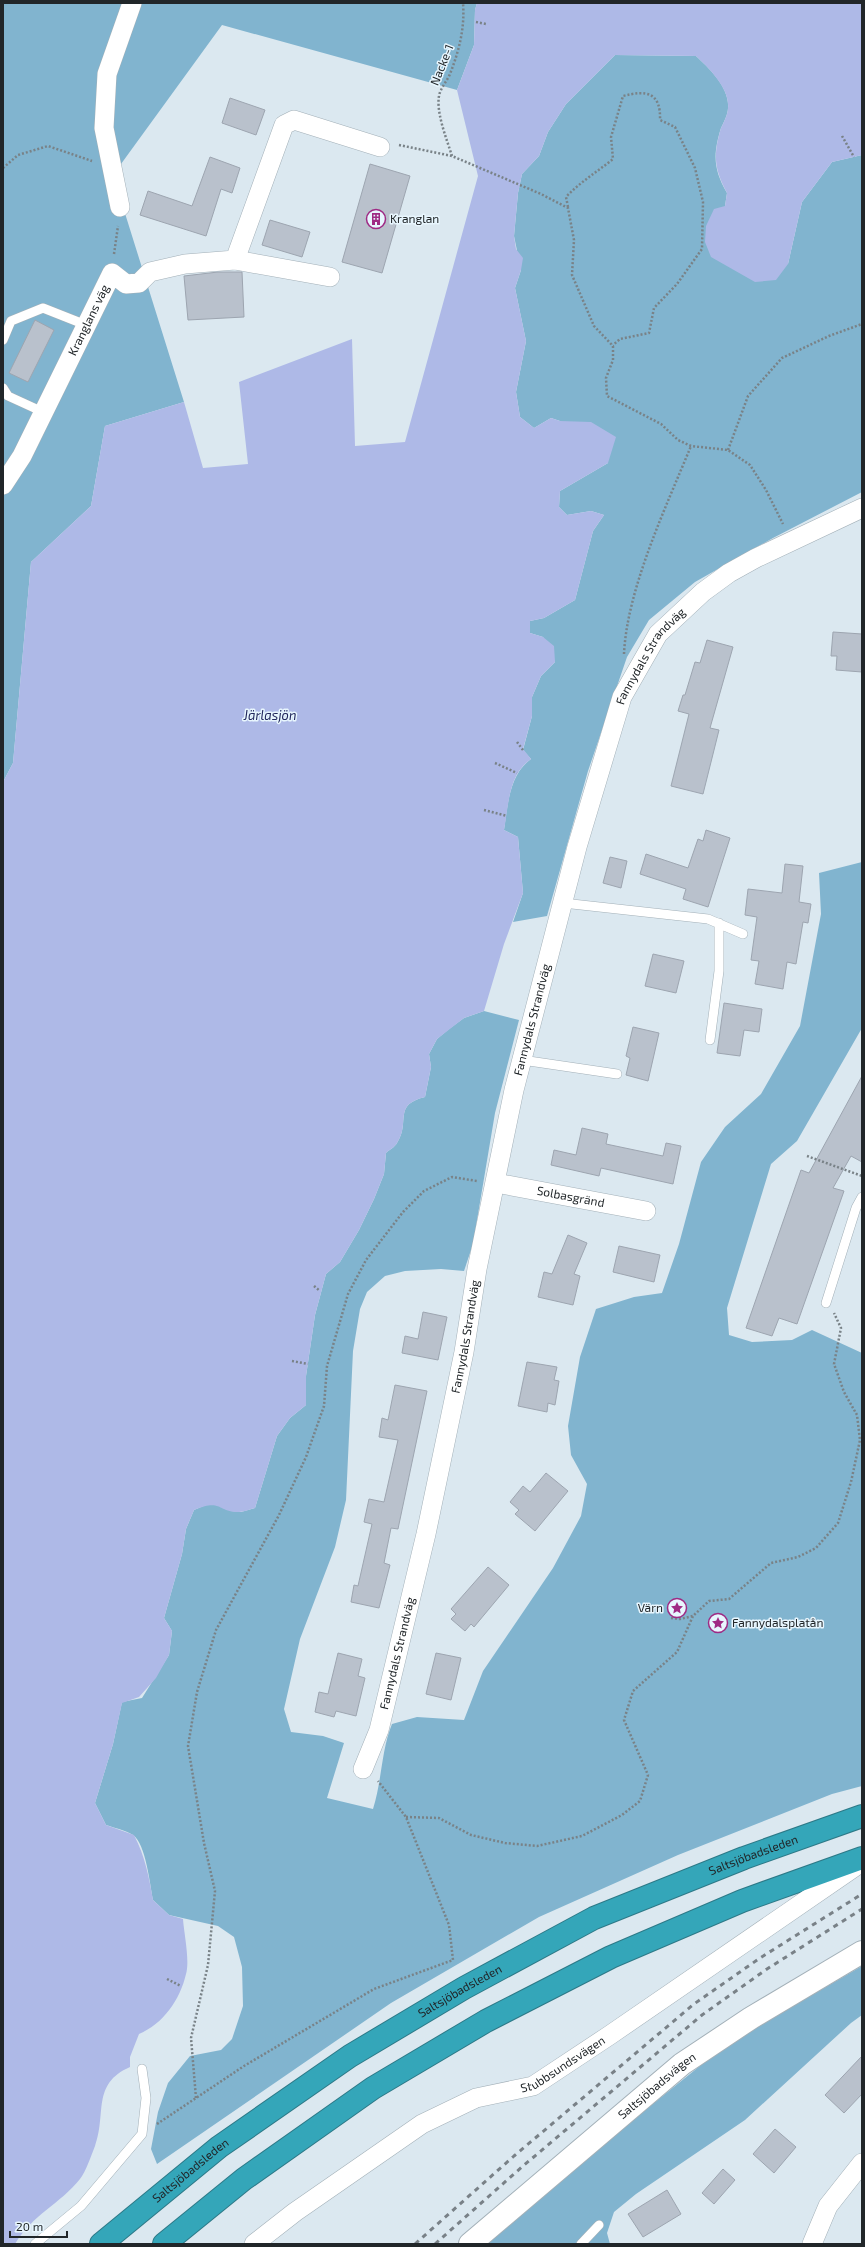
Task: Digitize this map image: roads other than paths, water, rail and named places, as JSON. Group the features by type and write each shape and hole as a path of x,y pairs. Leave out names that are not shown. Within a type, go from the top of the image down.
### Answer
{"highway":[{"name":"Saltsjöbadsleden","path":"101,2244 219,2147 350,2056 464,1988 594,1918 744,1858 862,1816"},
{"path":"164,2244 244,2179 367,2093 473,2029 611,1956 742,1901 862,1858"}],"street":[{"path":"120,207 104,128 107,74 132,3"},
{"path":"235,260 284,125 294,120 380,147"},
{"name":"Kranglans väg","path":"3,485 22,456 112,273 126,284 140,283 150,272 185,264 235,260 330,277"},
{"name":"Fannydals Strandväg","path":"363,1769 379,1730 426,1534 464,1352 477,1269 496,1184 514,1090 577,846 622,697 658,634 703,592 730,573 791,541 862,508"},
{"name":"Solbasgränd","path":"496,1184 646,1211"},
{"name":"Stubbsundsvägen","path":"254,2244 295,2212 422,2124 476,2098 533,2086 862,1862"},
{"name":"Saltsjöbadsvägen","path":"470,2244 682,2064 751,2018 862,1952"},
{"path":"812,2244 828,2206 862,2164"}],"lane":[{"path":"3,340 11,321 43,308 86,325"},
{"path":"3,388 8,396 43,412"},
{"path":"562,903 708,919 719,922 742,934"},
{"path":"710,1040 719,972 719,922"},
{"path":"522,1060 617,1074"},
{"path":"826,1303 856,1208 862,1197"},
{"path":"35,2244 81,2206 142,2134 146,2098 142,2069"},
{"path":"581,2244 599,2225"}],"water":[{"name":"Järlasjön","path":"477,3 862,3 862,155 832,162 802,202 788,264 776,280 755,282 711,257 705,242 706,226 714,209 725,206 727,193 719,177 716,154 718,138 726,118 728,101 718,79 696,56 615,55 566,104 548,132 539,156 522,174 518,193 514,236 516,249 523,258 515,288 526,341 516,392 520,417 534,428 551,418 560,421 591,422 616,437 608,463 560,491 559,507 567,515 591,511 604,515 593,531 575,600 544,618 530,621 530,633 543,637 554,646 555,662 541,676 532,697 532,716 523,749 531,759 523,766 514,782 509,800 504,830 518,837 523,893 504,944 484,1011 464,1018 437,1039 429,1054 431,1067 425,1097 415,1100 405,1110 401,1135 396,1144 386,1153 384,1174 374,1199 359,1230 340,1262 326,1274 315,1315 306,1376 306,1405 290,1418 277,1436 255,1508 239,1512 227,1510 215,1505 203,1507 194,1510 186,1529 182,1554 164,1618 172,1631 169,1655 156,1678 139,1697 122,1703 113,1744 95,1803 106,1825 134,1835 144,1859 153,1900 169,1915 183,1919 187,1954 186,1974 180,1993 169,2010 156,2024 139,2034 130,2057 130,2067 118,2074 110,2082 105,2091 95,2146 80,2179 64,2196 30,2225 15,2244 3,2244 3,782 13,763 31,562 91,506 105,426 184,402 203,468 248,464 239,382 352,339 355,446 405,442 478,176 457,90 474,45 475,10"}],"railway":[{"path":"415,2244 514,2156 694,2004 760,1958 862,1894"},
{"path":"435,2244 523,2166 702,2015 767,1969 862,1909"}],"place":[{"name":"Kranglan","path":"376,219"},
{"name":"Värn","path":"677,1608"},
{"name":"Fannydalsplatån","path":"718,1623"}]}
